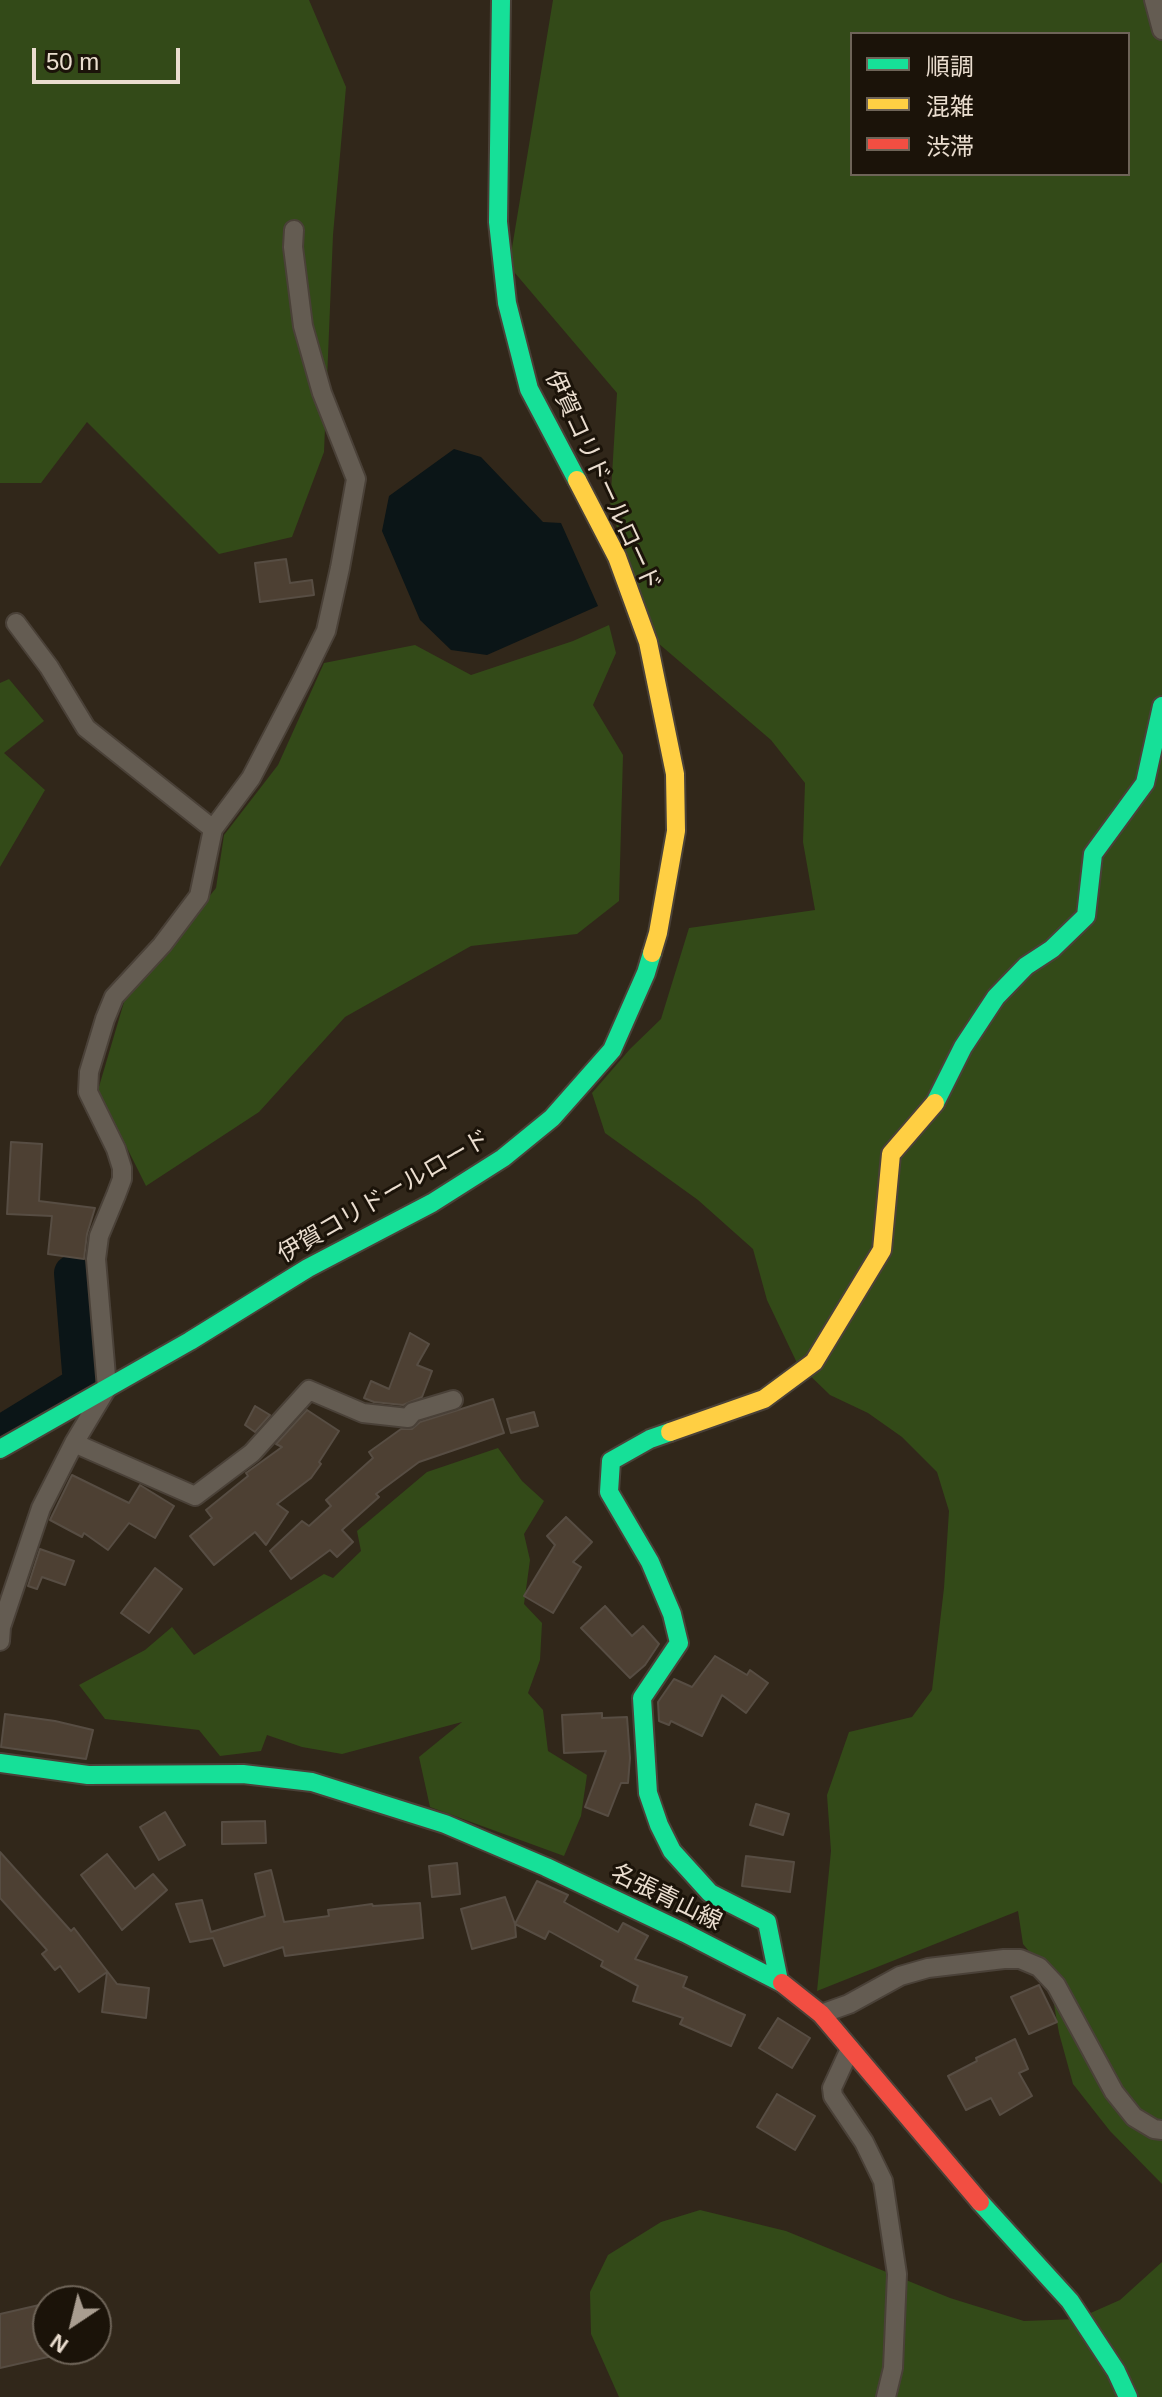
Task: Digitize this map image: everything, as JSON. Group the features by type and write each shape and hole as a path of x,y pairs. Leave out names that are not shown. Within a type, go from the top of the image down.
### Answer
{"street":[{"name":"伊賀コリドールロード","path":"0,1449 190,1341 308,1268 432,1203 503,1158 552,1118 612,1050 646,973 658,933 676,831 675,774 648,642 617,557 529,389 507,303 498,222 501,0"},
{"path":"1154,0 1162,30"},
{"path":"0,1641 1,1627 41,1508 74,1443 107,1388 96,1259 99,1236 122,1179 122,1168 88,1092 89,1072 114,997 162,945 199,896 213,829 251,778 326,631 356,479 322,393 303,326 293,247 294,230"},
{"path":"16,623 49,667 86,728 213,829"},
{"path":"779,1981 767,1922 710,1893 672,1851 648,1793 642,1698 679,1643 672,1614 650,1562 609,1492 611,1461 650,1439 764,1399 814,1362 882,1250 891,1154 939,1098 963,1047 996,997 1026,966 1052,949 1086,916 1093,854 1145,783 1162,706"},
{"path":"74,1443 195,1496 252,1453 309,1390 363,1413 408,1418 413,1412 453,1400"},
{"name":"名張青山線","path":"0,1763 88,1775 243,1774 312,1782 474,1836 672,1926 779,1981 821,2014 949,2168 1070,2301 1116,2371 1128,2397"},
{"path":"821,2014 849,2004 900,1976 928,1968 1020,1959 1039,1967 1056,1985 1114,2092 1134,2117 1154,2129 1162,2130"},
{"path":"850,2049 832,2088 833,2096 864,2142 883,2181 897,2274 893,2368 886,2397"}],"green space":[{"path":"0,0 309,0 346,87 333,235 324,452 292,537 219,554 87,422 41,483 0,483"},
{"path":"553,0 1162,0 1162,2184 1110,2131 1073,2084 1059,2033 1049,1976 1023,1944 1018,1911 817,1991 831,1851 827,1795 849,1732 912,1717 932,1690 949,1511 937,1472 902,1437 868,1413 830,1395 797,1363 767,1300 753,1249 698,1200 605,1133 592,1093 661,1019 689,928 815,910 803,842 805,783 771,740 658,643 610,508 617,393 509,266"},
{"path":"609,625 616,653 593,705 623,755 619,901 577,934 471,946 345,1017 259,1112 146,1186 98,1090 124,1002 216,888 224,835 278,765 324,663 415,645 471,675 573,641"},
{"path":"9,679 44,721 4,753 45,790 0,867 0,683"},
{"path":"498,1448 522,1481 544,1501 524,1534 530,1560 524,1604 542,1623 540,1660 528,1693 543,1710 548,1751 587,1775 581,1816 564,1856 430,1807 419,1757 462,1722 342,1754 302,1747 267,1735 261,1751 220,1756 199,1730 105,1719 79,1685 145,1650 172,1627 194,1655 324,1574 333,1578 361,1551 357,1531 427,1472"},
{"path":"700,2210 786,2231 950,2298 1024,2321 1077,2319 1120,2300 1162,2262 1162,2397 619,2397 591,2334 590,2292 608,2255 661,2222"}],"shaded area":[{"path":"454,449 481,457 543,522 561,523 598,606 487,655 451,650 420,620 382,531 389,496"}],"building":[{"path":"286,559 290,583 312,580 314,595 260,602 255,563"},
{"path":"11,1142 42,1144 39,1201 95,1208 84,1259 48,1254 52,1216 7,1214"},
{"path":"410,1333 429,1344 417,1365 432,1371 422,1397 403,1405 364,1398 371,1381 389,1389"},
{"path":"493,1399 504,1433 419,1462 376,1494 379,1497 342,1530 353,1542 337,1557 330,1550 291,1579 270,1551 302,1521 309,1526 331,1506 326,1500 373,1458 369,1452 401,1429 412,1429 420,1422"},
{"path":"255,1406 270,1415 255,1432 245,1425"},
{"path":"307,1410 339,1431 319,1462 321,1464 311,1478 277,1504 288,1512 266,1545 255,1532 214,1565 190,1536 212,1518 206,1510 248,1476 246,1473 282,1447 276,1444"},
{"path":"534,1412 538,1426 511,1433 507,1419"},
{"path":"72,1475 129,1503 140,1485 174,1506 155,1538 129,1523 108,1550 84,1533 82,1537 50,1520"},
{"path":"566,1517 592,1542 573,1562 581,1567 553,1613 524,1596 555,1545 547,1536"},
{"path":"40,1549 74,1561 65,1585 42,1577 37,1589 28,1586"},
{"path":"155,1568 182,1589 149,1633 121,1613"},
{"path":"605,1606 632,1636 643,1626 659,1644 645,1665 630,1678 581,1628"},
{"path":"715,1656 747,1675 750,1670 768,1683 746,1713 722,1695 702,1736 671,1721 669,1725 659,1721 658,1702 674,1679 692,1687"},
{"path":"602,1713 602,1718 627,1717 630,1758 628,1783 621,1783 608,1816 585,1807 606,1751 564,1753 562,1715"},
{"path":"5,1714 93,1730 86,1759 1,1747"},
{"path":"756,1804 789,1814 783,1835 750,1825"},
{"path":"165,1812 185,1845 159,1860 140,1827"},
{"path":"265,1821 266,1843 222,1844 222,1822"},
{"path":"0,1852 71,1931 74,1928 117,1984 149,1988 146,2018 102,2012 107,1972 79,1992 60,1966 55,1970 42,1954 47,1950 0,1898"},
{"path":"107,1854 135,1889 153,1874 167,1890 122,1930 81,1875"},
{"path":"746,1856 794,1862 790,1892 742,1886"},
{"path":"457,1863 460,1894 432,1897 429,1866"},
{"path":"271,1870 284,1922 329,1916 328,1910 372,1904 420,1903 423,1938 285,1956 283,1947 224,1966 213,1938 190,1942 176,1904 202,1900 211,1932 265,1916 255,1874"},
{"path":"537,1881 568,1895 564,1902 618,1932 623,1923 648,1936 635,1959 687,1977 683,1987 745,2015 731,2046 680,2024 683,2018 633,2001 638,1986 601,1966 603,1961 549,1931 545,1939 515,1924"},
{"path":"505,1897 515,1924 516,1937 472,1949 461,1909"},
{"path":"1039,1985 1057,2022 1029,2034 1011,1997"},
{"path":"778,2018 810,2038 792,2068 759,2048"},
{"path":"1015,2039 1028,2069 1019,2073 1032,2096 1000,2115 991,2098 966,2110 948,2076"},
{"path":"777,2094 815,2116 795,2150 757,2127"},
{"path":"32,2307 32,2361 0,2368 0,2314"}],"waterway":[{"path":"0,1434 81,1384 72,1273"}],"traffic: fast":[{"path":"501,0 498,222 507,303 529,389 577,480"},
{"path":"935,1103 963,1047 996,997 1026,966 1052,949 1086,916 1093,854 1145,783 1162,706"},
{"path":"0,1449 190,1341 308,1268 432,1203 503,1158 552,1118 612,1050 652,953"},
{"path":"670,1432 650,1439 611,1461 609,1492 650,1562 672,1614 679,1643 642,1698 648,1793 672,1851 710,1893 767,1922 779,1981"},
{"path":"0,1763 88,1775 243,1774 312,1782 445,1824 546,1867 782,1983"},
{"path":"980,2202 1070,2301 1116,2371 1128,2397"}],"traffic: slow":[{"path":"577,480 617,557 648,642 675,774 676,831 652,953"},
{"path":"670,1432 764,1399 814,1362 882,1250 891,1154 935,1103"}],"traffic: jam":[{"path":"782,1983 821,2014 980,2202"}]}
